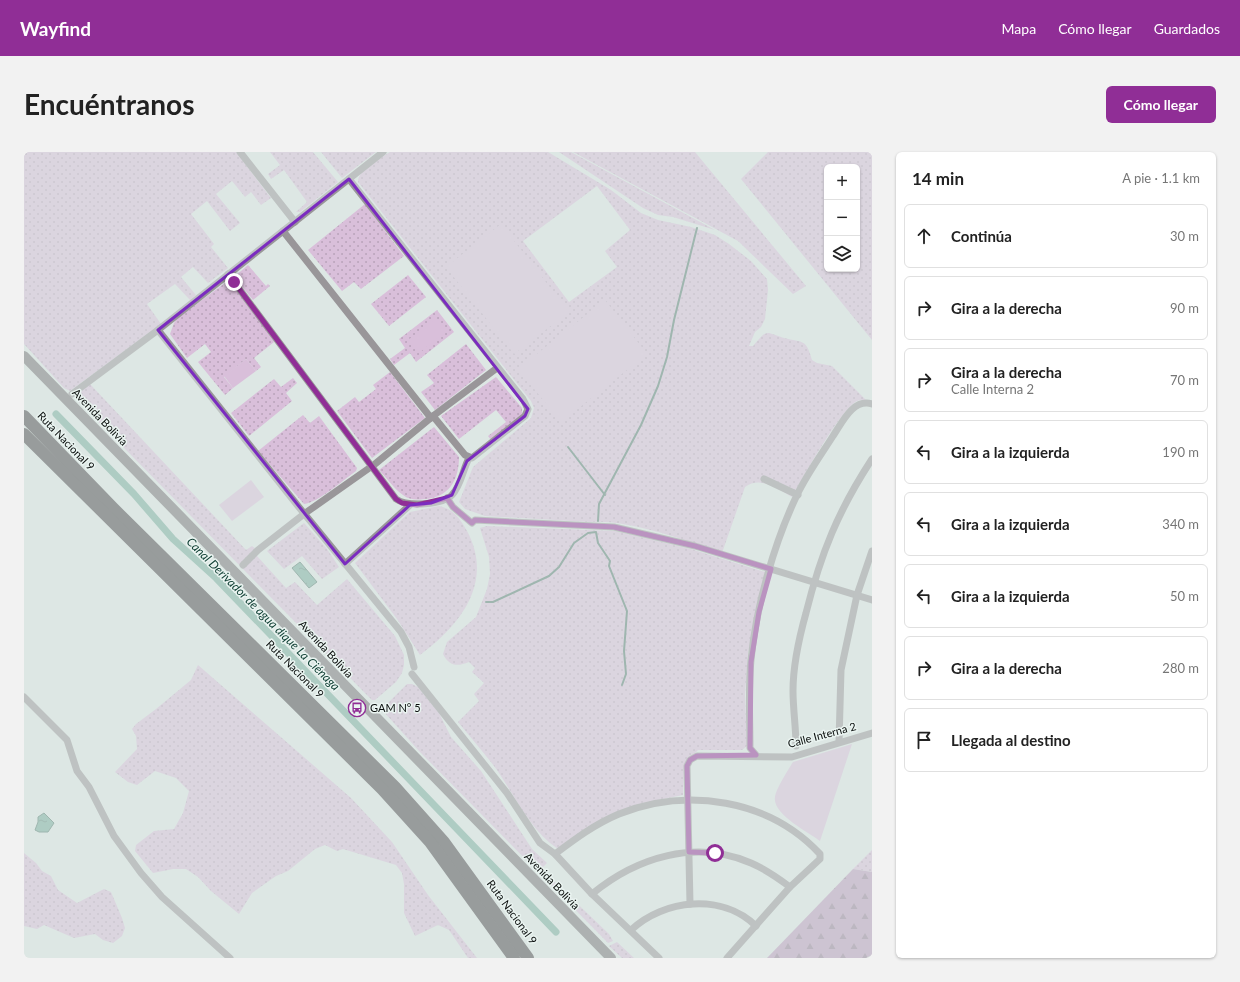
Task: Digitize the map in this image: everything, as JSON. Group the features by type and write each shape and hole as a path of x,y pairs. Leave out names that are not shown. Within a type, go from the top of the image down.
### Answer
{"highway":[{"name":"Ruta Nacional 9","path":"24,416 113,508 404,797 444,842 528,958"},
{"name":"Ruta Nacional 9","path":"24,434 382,789 430,842 514,958"}],"street":[{"path":"240,152 295,222"},
{"path":"72,394 158,330 383,152"},
{"path":"349,179 523,399 528,410 525,416 475,457 468,458"},
{"path":"283,231 432,417 468,458"},
{"path":"228,274 396,499 402,503 424,504 447,498 452,495 458,484 468,458"},
{"path":"158,330 304,514 401,632 409,647 413,671 507,793 540,843 555,854 592,894 659,958"},
{"name":"Avenida Bolivia","path":"24,356 611,958"},
{"path":"244,565 258,550 304,514 371,467 432,417 497,368"},
{"path":"756,755 750,748 751,662 759,612 782,532 798,494 815,463 852,410 861,404 872,404"},
{"path":"796,746 793,691 795,664 814,582 825,547 839,514 872,459"},
{"path":"764,479 798,494"},
{"path":"447,498 453,507 472,523 475,520 614,527 695,546 872,600"},
{"path":"345,564 410,504"},
{"path":"839,742 841,670 857,595 872,551"},
{"path":"24,697 67,740 77,771 89,787 114,836 140,872 162,897 230,958"},
{"name":"Calle Interna 2","path":"687,800 687,766 690,760 697,756 756,755 792,757 872,733"},
{"path":"555,854 586,831 618,814 656,803 687,800 717,801 747,808 780,822 820,854 820,859 790,887 727,958"},
{"path":"687,800 690,904"},
{"path":"592,894 612,878 637,865 656,858 689,852 715,853 742,860 764,870 790,887"},
{"path":"631,930 658,913 690,904 723,907 743,915 756,926"}],"highlighted area":[{"path":"349,179 528,409 525,416 467,461 452,495 431,503 410,505 345,564 158,330"}],"shaded area":[{"path":"24,152 236,152 271,198 261,205 251,192 245,197 232,181 216,194 240,223 230,231 207,201 191,214 214,244 211,247 228,268 208,283 193,267 181,277 196,295 190,300 175,284 147,304 161,324 70,391 64,388 24,344"},
{"path":"270,152 313,152 338,182 300,212 296,212 307,202 284,170 271,179 268,174 280,165"},
{"path":"321,152 376,152 342,178"},
{"path":"390,152 548,152 611,190 641,213 658,220 691,227 715,235 751,261 767,279 768,290 765,319 761,327 755,332 749,346 753,346 764,334 767,333 800,341 808,348 812,360 817,363 832,366 866,400 857,401 850,407 832,430 792,497 768,484 757,483 745,487 722,553 691,542 639,527 622,524 485,516 465,509 459,502 473,467 531,418 534,408 531,401 358,182 359,177 365,169","holes":["597,186 630,230 605,251 617,267 569,302 523,241"]},
{"path":"559,152 571,152 715,230 673,217 658,215 643,208"},
{"path":"573,152 695,152 806,286 793,294 738,241"},
{"path":"768,152 872,152 872,340 741,179"},
{"path":"365,204 404,256 361,289 354,282 342,291 308,250"},
{"path":"501,224 569,312 514,354 446,267"},
{"path":"248,265 266,286 268,284 270,286 253,300 234,277"},
{"path":"408,275 426,297 389,326 371,304"},
{"path":"229,280 255,310 274,342 254,358 261,367 256,371 246,359 224,377 233,388 225,395 198,362 211,352 205,344 187,358 170,334 174,323 179,317"},
{"path":"605,300 647,354 561,422 518,369"},
{"path":"437,310 454,332 416,362 410,353 394,365 390,359 405,348 399,339"},
{"path":"436,318 447,331 419,353 408,340"},
{"path":"466,344 486,370 435,410 421,392 434,383 427,375"},
{"path":"246,359 256,371 233,388 224,376"},
{"path":"390,372 425,418 372,458 337,411 355,397 359,402 376,389 373,385"},
{"path":"496,377 522,408 522,415 491,440 488,436 506,422 496,410 459,439 441,416"},
{"path":"293,378 297,383 286,393 292,401 249,436 231,413 274,379 281,387"},
{"path":"90,384 246,550 252,546 256,549 257,556 286,588 295,582 317,605 347,579 395,636 404,655 402,673 396,682 375,700 372,700 75,398 77,394"},
{"path":"303,415 310,423 319,416 357,468 356,471 323,495 304,504 258,451"},
{"path":"434,427 459,457 457,474 446,492 440,495 432,498 408,498 397,490 379,470"},
{"path":"251,480 264,497 232,521 219,505"},
{"path":"439,506 453,512 467,531 475,550 477,568 475,585 469,602 448,631 420,655 397,619 355,563 410,512"},
{"path":"304,523 327,549 339,567 322,579 302,556 284,569 267,551"},
{"path":"487,526 615,531 691,549 765,572 748,653 745,695 747,746 742,750 698,750 684,765 683,795 644,803 558,849 548,841 531,823 497,770 458,722 479,701 474,694 484,683 472,672 475,668 469,662 457,665 448,661 443,654 447,642 476,617 487,589 490,574 489,557 480,528"},
{"path":"198,665 351,798 392,842 428,895 477,958 468,958 449,930 438,925 415,936 404,913 404,884 402,873 396,865 343,849 337,851 325,845 315,849 288,871 276,876 252,893 239,914 211,891 198,877 186,869 173,869 153,873 135,851 136,845 154,831 174,829 183,813 189,791 176,778 155,771 137,785 128,782 115,772 137,749 136,736 132,729 136,724 191,680"},
{"path":"407,684 412,684 418,687 439,713 451,737 481,771 532,849 547,863 541,869 609,934 613,941 608,943 419,751 384,712 383,710 385,706"},
{"path":"852,744 820,841 785,816 779,810 775,797 782,780 793,762"},
{"path":"872,850 872,872 853,869"},
{"path":"24,853 36,863 42,871 51,876 58,890 77,903 104,889 111,892 125,928 122,936 113,943 103,940 95,934 74,938 44,925 37,929 24,926"},
{"path":"617,942 634,958 622,958 609,946"}],"green space":[{"path":"853,869 872,872 872,955 866,958 767,958"}],"water":[{"path":"300,562 317,582 309,588 292,568"},
{"path":"44,813 54,823 48,832 39,832 35,830 38,817"}],"waterway":[{"path":"598,521 599,504 641,425 658,386 667,357 674,320 697,228"},
{"name":"Canal Derivador de agua dique La Ciénaga","path":"56,414 134,494 173,539 216,578 556,932"},
{"path":"568,447 605,495"},
{"path":"486,602 493,602 549,576 559,567 574,543 588,533 596,532 598,543 610,561 609,566 627,611 624,651 626,674 622,685"}],"place":[{"name":"GAM N° 5","path":"357,708"}],"route":[{"path":"234,282 371,467 396,499 402,503 417,505 447,498 453,507 472,523 475,520 614,527 695,546 771,569 759,612 751,662 750,748 756,755 697,756 690,760 687,766 689,852 715,853"}]}
